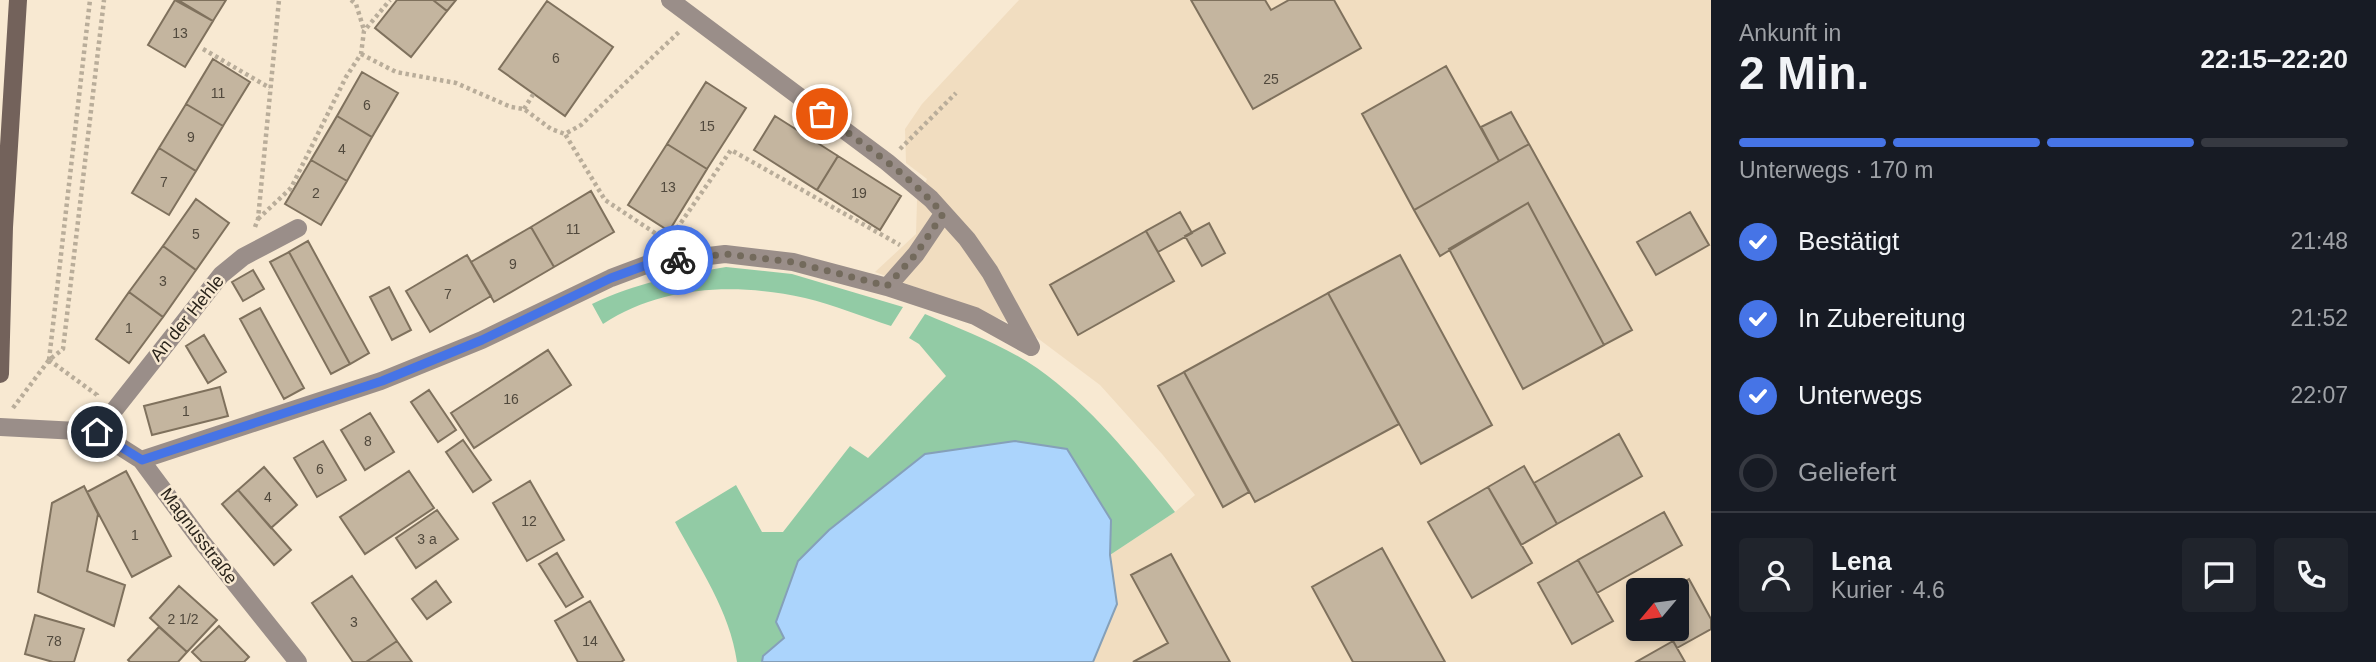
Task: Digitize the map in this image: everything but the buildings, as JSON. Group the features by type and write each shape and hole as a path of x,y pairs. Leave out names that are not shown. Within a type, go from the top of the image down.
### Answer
{"main road":[{"path":"0,374 4,227 18,0"}],"street":[{"path":"142,460 382,381 482,340 611,278 652,263 725,254 793,262 887,286 975,316 1031,347 990,272 967,239 931,199 887,162 670,0"},
{"path":"887,286 916,254 943,214"},
{"name":"An der Hehle","path":"97,432 220,275 243,257 298,228"},
{"name":"Magnusstraße","path":"4,421 97,432 142,460 202,542 298,662"}],"path":[{"path":"49,360 90,0"},
{"path":"4,421 49,360 63,349 104,0"},
{"path":"243,257 258,219 279,0"},
{"path":"258,219 291,188 345,77 361,54 364,31 356,4 351,0"},
{"path":"364,31 390,0"},
{"path":"565,134 582,125 693,18"},
{"path":"203,49 270,88"},
{"path":"361,54 396,72 456,83 511,107 524,109 551,129 565,134 605,200 668,241"},
{"path":"524,109 534,93"},
{"path":"887,162 956,93"},
{"path":"652,263 731,150 916,254"},
{"path":"49,360 97,395 97,432"}],"shaded area":[{"path":"1019,0 1711,0 1711,662 1093,662 1117,604 1110,555 1175,512 1195,495 1100,385 1024,328 875,272 916,234 917,200 927,179 906,163 905,129 922,104"}],"green space":[{"path":"726,267 792,274 903,307 891,326 805,298 727,289 650,301 603,324 592,304 641,285"},
{"path":"925,314 1010,352 1057,383 1111,435 1175,512 1110,555 1111,520 925,454 829,530 798,561 790,588 784,638 763,656 762,662 737,662 721,607 675,522 736,485 762,532 783,532 850,446 868,458 946,376 919,344 909,338"}],"water":[{"path":"1015,441 1067,449 1111,520 1110,555 1117,604 1093,662 762,662 763,656 784,638 776,622 798,561 829,530 925,454"}],"way so far":[{"path":"678,260 725,254 793,262 887,286 916,254 943,214 931,199 887,162 822,114"}],"route":[{"path":"97,432 142,460 382,381 482,340 611,278 652,263 678,260"}]}
